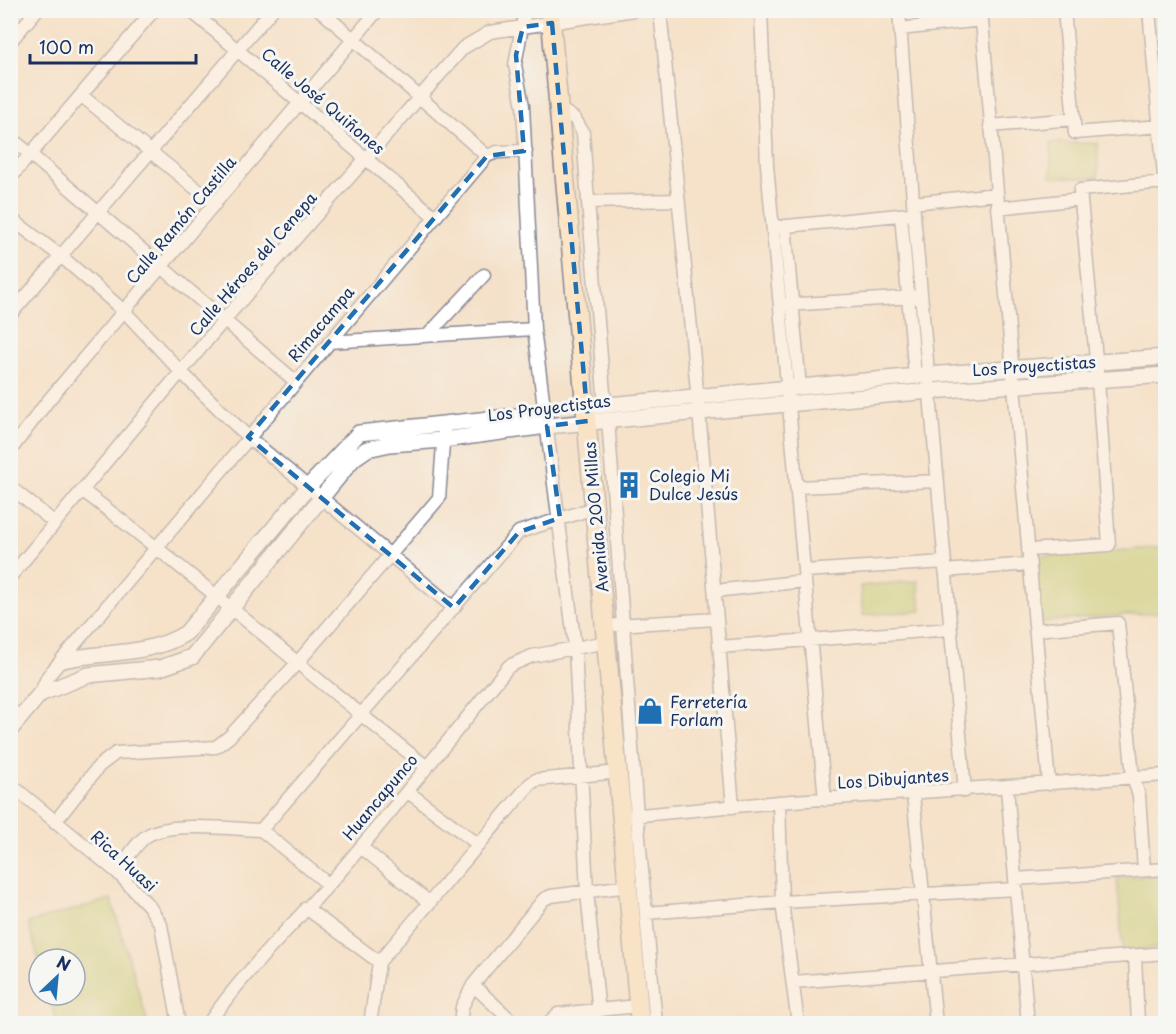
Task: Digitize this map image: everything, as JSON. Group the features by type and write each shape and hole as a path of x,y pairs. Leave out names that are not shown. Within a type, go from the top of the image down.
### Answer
{"main road":[{"name":"Avenida 200 Millas","path":"551,17 597,413 594,508 612,630 619,772 630,816 628,886 639,1015"}],"street":[{"path":"10,42 37,10"},
{"path":"10,178 154,10"},
{"name":"Calle José Quiñones","path":"190,10 435,217"},
{"path":"10,315 272,10"},
{"path":"320,10 486,156 497,152 526,151"},
{"name":"Calle Ramón Castilla","path":"10,451 47,402 301,104 378,10"},
{"path":"525,10 515,65 522,96 522,123 526,151 534,329 575,647 587,892 600,1023"},
{"name":"Calle Héroes del Cenepa","path":"10,576 182,374 224,320 463,48 478,37 490,32 523,27 551,17 634,10"},
{"path":"660,10 698,404 733,807"},
{"path":"761,10 767,165 779,226 797,487 825,800"},
{"path":"899,10 909,211 908,298 921,375 930,391 964,791"},
{"path":"1064,10 1075,133 1160,126"},
{"path":"1149,10 1166,188"},
{"path":"900,29 982,16 1049,784"},
{"path":"82,96 215,204"},
{"path":"560,109 575,119 584,133 597,413 612,630 630,816 646,913 656,1023"},
{"path":"990,126 1074,119"},
{"path":"10,137 296,381"},
{"name":"Rimacampa","path":"40,694 48,676 486,156"},
{"path":"1028,550 1109,545 1098,380 1080,190 1165,182"},
{"path":"779,226 909,211 996,194"},
{"path":"997,208 1081,199"},
{"path":"588,202 677,200"},
{"path":"909,211 921,297 921,375"},
{"path":"10,218 62,257 125,312 182,374 248,436 454,608"},
{"path":"428,335 484,275"},
{"path":"786,305 921,297"},
{"path":"329,342 534,329"},
{"path":"792,393 921,375 1096,364 1166,357"},
{"name":"Los Proyectistas","path":"40,694 88,675 176,664 192,657 322,496 354,458 367,449 390,444 443,440 546,420 597,413 792,393 930,391 1166,375"},
{"path":"63,660 171,643 186,633 309,486 359,434 444,424 546,420"},
{"path":"55,822 99,766 116,753 216,747 229,737 298,662 439,498 444,424"},
{"path":"797,487 938,481"},
{"path":"10,487 55,523"},
{"path":"83,490 159,547 232,610 427,767"},
{"path":"261,830 519,532 594,508"},
{"path":"715,591 805,576 1029,564"},
{"name":"Huancapunco","path":"208,1023 245,973 328,884 408,792 509,666 532,656 575,647 612,630 717,619"},
{"path":"1035,630 1118,623 1133,777 1139,796 1144,870"},
{"path":"719,647 950,629"},
{"path":"14,719 40,694"},
{"path":"370,1023 379,962 530,784 536,780 580,774 619,772"},
{"name":"Los Dibujantes","path":"630,816 779,802 1007,788 1166,774"},
{"name":"Rica Huasi","path":"10,784 117,872 150,906 161,925 179,1023"},
{"path":"1007,788 1029,1023"},
{"path":"408,792 479,845"},
{"path":"913,794 936,1023"},
{"path":"779,802 782,902 798,1023"},
{"path":"117,872 149,834 174,829 216,827 261,830 328,884"},
{"path":"361,847 430,903"},
{"path":"646,913 782,902 923,895 1166,869"},
{"path":"460,1023 462,1006 473,985 544,899 551,896 628,886"},
{"path":"306,908 379,962"},
{"path":"793,982 1166,953"},
{"path":"1135,956 1138,1023"},
{"path":"473,985 515,1023"},
{"path":"547,1023 558,1014 599,1010 639,1015"}],"highlighted area":[{"path":"552,23 588,421 547,426 560,518 519,532 454,608 248,437 487,156 524,151 516,55 523,27"}],"green space":[{"path":"1051,143 1098,143 1098,178 1051,177"},
{"path":"1165,547 1165,612 1040,622 1034,557"},
{"path":"918,581 921,611 863,615 860,586"},
{"path":"1165,875 1165,947 1123,953 1117,878"},
{"path":"111,899 148,1023 57,1023 52,1007 87,1007 87,947 35,947 28,923"}],"place":[{"name":"Colegio Mi Dulce Jesús","path":"629,485"},
{"name":"Ferretería Forlam","path":"650,711"}]}
